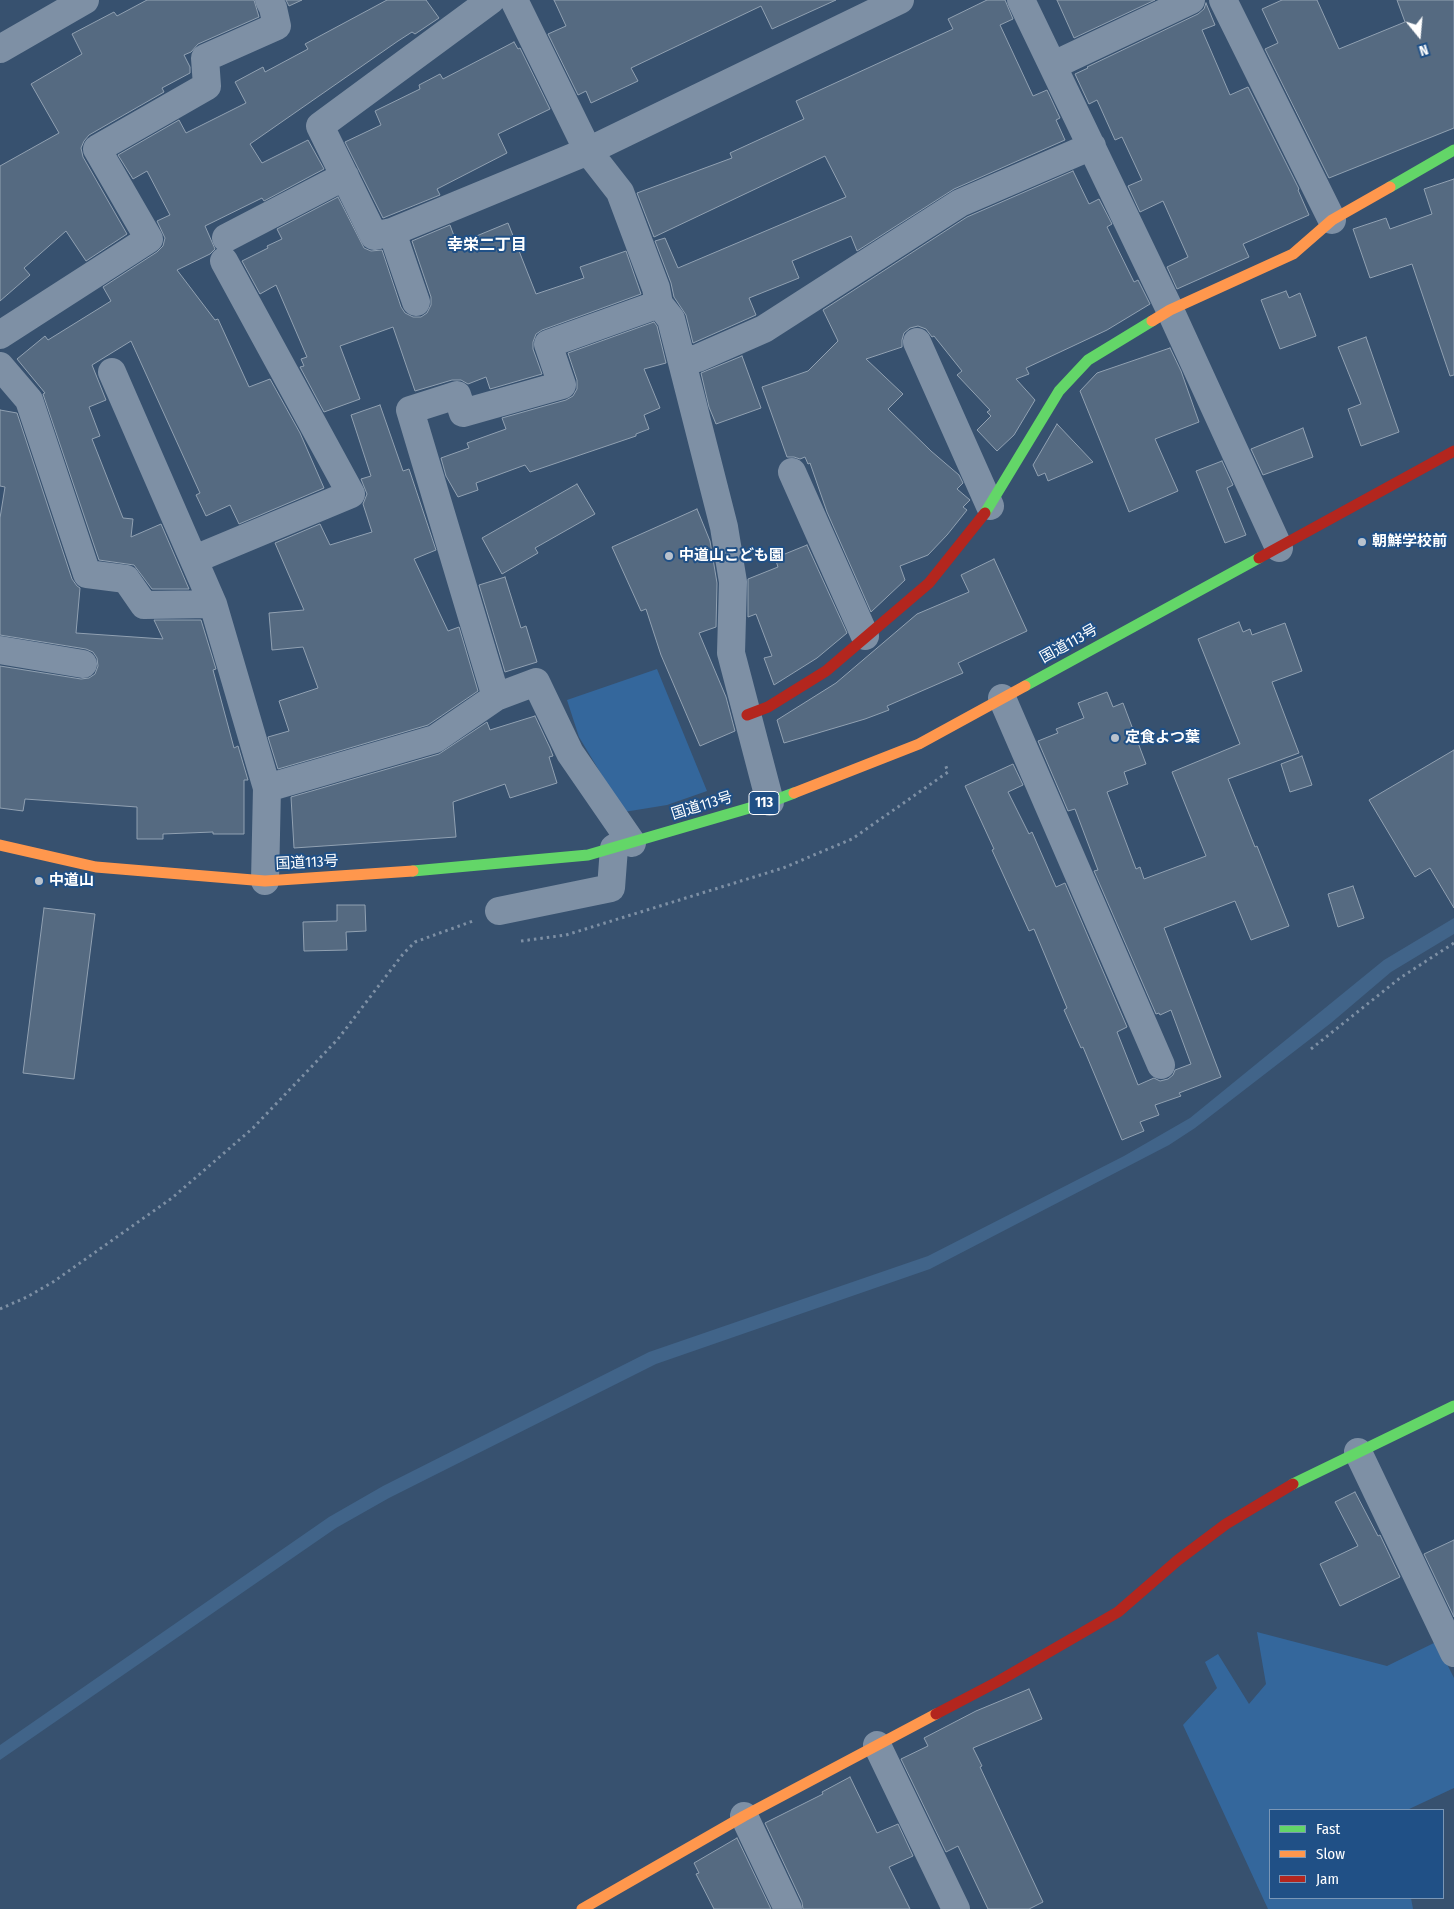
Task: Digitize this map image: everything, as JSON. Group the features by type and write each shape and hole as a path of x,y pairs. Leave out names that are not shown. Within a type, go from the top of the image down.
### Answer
{"main road":[{"path":"748,715 768,707 826,671 928,583 990,506 1059,391 1088,360 1170,310 1293,254 1332,220 1454,150"},
{"name":"国道113号","path":"0,844 96,867 265,881 442,870 588,855 770,802 919,744 1454,451"},
{"path":"582,1909 744,1816 997,1682 1118,1612 1178,1560 1226,1524 1287,1487 1454,1406"}],"street":[{"path":"0,49 85,0"},
{"path":"0,335 149,239 97,149 207,86 205,58 277,26 274,8 269,0"},
{"path":"491,0 320,126 374,236 392,232 588,151 900,0"},
{"path":"514,0 588,151 620,192 656,288 659,304 671,319 724,526 733,582 731,653 770,802"},
{"path":"1021,0 1054,65 1170,310 1279,548"},
{"path":"1054,65 1192,0"},
{"path":"1222,0 1332,220"},
{"path":"682,362 698,358 764,329 960,203 1092,146"},
{"path":"195,559 351,494 225,250 345,176"},
{"path":"392,232 416,302"},
{"path":"496,697 410,410 457,396 463,413 562,385 548,344 659,304"},
{"path":"918,342 990,506"},
{"path":"0,366 29,400 87,574 126,579 144,605 213,604"},
{"path":"112,372 213,604 267,788 265,881"},
{"path":"792,472 865,636"},
{"path":"0,650 82,664"},
{"path":"267,788 435,739 496,697 536,682 570,753 623,845 611,888 499,911"},
{"path":"1002,698 1161,1065"},
{"path":"1358,1452 1454,1652"},
{"path":"877,1745 956,1909"},
{"path":"744,1816 788,1909"}],"path":[{"path":"521,941 566,935 783,868 852,839 948,772 935,734"},
{"path":"0,1309 27,1297 53,1282 172,1198 253,1128 338,1039 403,954 415,942 499,911"},
{"path":"1311,1049 1400,978 1454,943"}],"shaded area":[{"path":"657,669 707,791 667,805 624,812 579,737 567,700"},
{"path":"1454,918 1454,934 1391,972 1331,1023 1195,1128 1169,1145 930,1269 656,1364 389,1498 336,1528 0,1760 0,1745 329,1517 383,1486 649,1352 928,1256 1124,1156 1190,1118 1384,960"},
{"path":"1257,1632 1387,1666 1436,1642 1454,1678 1454,1788 1409,1809 1269,1809 1269,1899 1411,1899 1413,1909 1268,1909 1183,1725 1217,1688 1205,1662 1218,1654 1249,1704 1266,1684"}],"building":[{"path":"147,0 254,0 259,17 198,44 191,52 184,55 190,67 190,73 162,88 164,92 89,135 84,141 81,148 83,157 127,234 86,261 66,231 24,268 30,275 0,301 0,166 59,133 31,84 82,54 72,34 114,12 117,16"},
{"path":"286,0 302,0 289,6"},
{"path":"387,0 426,0 439,18 415,34 412,32 398,41 250,144 262,163 308,140 324,169 264,201 262,198 205,226 215,249 210,254 177,270 215,320 218,319 249,387 270,379 300,433 324,488 239,524 230,505 206,516 196,495 200,493 131,341 92,365 106,400 89,407 100,436 92,439 123,518 133,519 131,537 161,524 189,589 152,589 134,565 99,560 43,394 45,393 17,359 45,336 48,340 111,301 103,287 157,252 163,246 165,238 157,221 170,215 147,171 133,179 118,155 179,120 186,133 246,103 235,82 263,67 265,72 308,49 305,44"},
{"path":"554,0 836,0 772,29 761,6 631,68 638,81 591,103 586,91 578,95 548,34 566,26"},
{"path":"987,0 1005,0 1013,19 1000,25 1033,96 1047,90 1060,118 1056,120 1065,140 954,189 857,251 851,236 792,261 799,278 749,298 756,315 693,343 686,315 674,297 671,283 655,241 665,238 678,268 846,197 825,156 654,237 637,193 732,158 730,153 804,119 796,101 953,29 948,19"},
{"path":"1057,0 1155,0 1074,38"},
{"path":"1282,0 1317,0 1339,49 1405,22 1397,0 1454,0 1454,128 1329,178 1265,49 1278,43 1262,9"},
{"path":"1206,3 1215,25 1202,30 1230,95 1248,87 1299,189 1309,215 1243,244 1249,257 1177,289 1167,267 1188,257 1163,201 1140,212 1128,186 1142,180 1122,137 1115,140 1097,100 1089,104 1075,74 1198,14 1204,9"},
{"path":"514,42 518,49 520,48 550,109 498,134 507,153 437,189 440,195 383,218 345,142 381,125 375,111 420,89 419,85 440,74 443,79"},
{"path":"1073,171 1089,204 1099,199 1112,224 1107,227 1134,282 1138,280 1150,304 1107,330 1026,368 1029,374 1016,379 1035,400 1014,435 997,451 977,430 991,416 987,412 990,410 957,375 962,371 934,336 932,337 926,329 918,326 910,328 904,333 902,347 866,359 903,394 888,409 959,475 963,483 957,489 970,500 963,507 967,510 928,555 900,566 905,580 871,612 827,512 810,463 808,464 805,457 800,459 787,457 762,387 808,371 838,341 823,310 967,217"},
{"path":"1454,179 1454,375 1450,376 1412,264 1370,278 1353,229 1386,218 1390,229 1432,214 1424,189"},
{"path":"338,197 364,248 371,251 382,250 401,307 405,313 413,317 421,317 427,313 431,305 431,297 412,241 450,225 457,244 508,223 536,294 584,278 580,267 626,251 641,294 542,330 536,334 533,349 542,374 490,389 486,377 468,384 461,380 452,380 415,391 393,327 340,346 360,399 324,412 300,367 304,366 301,359 307,357 276,285 260,294 242,261 282,239 277,229"},
{"path":"1286,291 1289,298 1300,293 1316,336 1280,349 1261,300"},
{"path":"654,322 657,326 666,363 644,369 660,408 644,415 649,429 636,434 636,436 530,472 525,465 476,483 478,490 458,497 446,476 441,458 469,448 467,443 506,429 502,418 566,400 573,396 577,389 577,380 568,353"},
{"path":"1366,337 1399,432 1361,446 1348,409 1361,404 1338,347"},
{"path":"1170,348 1181,371 1199,422 1155,439 1178,491 1129,512 1080,391 1097,373"},
{"path":"742,356 761,408 716,424 709,407 701,373"},
{"path":"380,405 403,471 409,469 436,550 414,559 448,631 459,627 478,691 428,725 278,769 268,737 289,731 279,701 318,688 303,647 272,650 269,613 304,610 275,543 320,524 330,545 372,532 363,504 367,494 361,479 371,476 351,415"},
{"path":"0,410 17,413 72,579 80,588 76,633 163,639 154,620 201,620 216,669 213,670 234,748 238,746 248,780 244,780 244,834 213,834 213,832 163,834 163,839 137,839 137,807 25,799 23,811 0,808 0,666 81,679 89,678 95,674 98,666 97,658 93,652 86,649 0,635 0,518 5,487 0,486"},
{"path":"1057,424 1093,462 1048,481 1045,473 1038,476 1033,465"},
{"path":"1303,428 1313,457 1263,475 1251,449"},
{"path":"1222,461 1233,485 1227,488 1246,535 1225,543 1196,471"},
{"path":"577,484 595,514 535,548 538,553 502,574 482,538"},
{"path":"697,509 710,541 717,583 716,627 699,633 726,697 735,731 700,746 661,655 646,609 641,611 612,547"},
{"path":"807,545 847,633 817,658 774,685 764,658 772,656 756,614 748,617 748,579 778,567 775,558"},
{"path":"994,559 1027,631 958,663 963,673 887,706 889,710 784,743 777,720 836,683 917,614 969,592 961,575"},
{"path":"505,577 521,628 526,626 537,662 505,672 479,585"},
{"path":"1239,622 1243,632 1250,629 1252,635 1285,623 1302,671 1272,682 1299,753 1228,779 1289,926 1251,940 1235,901 1164,928 1221,1077 1179,1093 1181,1096 1155,1105 1159,1115 1140,1122 1144,1131 1122,1140 1083,1047 1081,1048 1064,1010 1067,1008 1034,929 1029,931 965,786 1013,764 1023,785 1008,792 1029,834 1032,832 1056,887 1065,883 1127,1027 1117,1032 1138,1085 1154,1078 1160,1081 1168,1079 1175,1070 1191,1064 1171,1010 1160,1015 1159,1013 1156,1014 1094,871 1098,870 1075,809 1068,811 1038,741 1058,733 1056,729 1084,718 1078,703 1107,692 1113,707 1123,703 1146,764 1124,772 1128,784 1107,792 1136,869 1140,867 1144,879 1206,856 1172,772 1240,744 1198,639"},
{"path":"535,716 553,756 549,757 557,783 510,798 505,784 453,802 456,837 294,848 291,797 439,754 487,722 490,730"},
{"path":"1454,750 1454,908 1430,868 1415,877 1369,800"},
{"path":"1302,756 1312,785 1290,792 1281,764"},
{"path":"1353,886 1364,918 1338,927 1328,894"},
{"path":"337,905 365,905 366,931 346,932 347,950 304,951 303,922 337,921"},
{"path":"44,908 95,914 74,1079 23,1073"},
{"path":"1355,1492 1378,1536 1380,1535 1400,1577 1340,1606 1320,1564 1358,1546 1335,1502"},
{"path":"1454,1540 1454,1617 1424,1554"},
{"path":"1029,1689 1042,1719 973,1748 1043,1902 1029,1909 988,1909 958,1846 946,1852 901,1759 928,1746 924,1738 976,1711"},
{"path":"850,1777 877,1833 898,1824 913,1856 889,1867 910,1909 803,1909 802,1902 765,1823 823,1794 822,1792"},
{"path":"737,1838 771,1909 714,1909 696,1874 699,1873 694,1863"}],"traffic: fast":[{"path":"1390,187 1454,150"},
{"path":"985,513 1059,391 1088,360 1152,321"},
{"path":"1025,686 1259,558"},
{"path":"413,871 588,855 770,802 794,793"},
{"path":"1293,1484 1454,1406"}],"traffic: slow":[{"path":"1152,321 1170,310 1293,254 1332,220 1390,187"},
{"path":"794,793 919,744 1025,686"},
{"path":"0,845 96,867 265,881 413,871"},
{"path":"582,1909 744,1816 936,1714"}],"traffic: jam":[{"path":"1259,558 1454,451"},
{"path":"747,715 768,707 826,671 929,583 985,513"},
{"path":"936,1714 997,1682 1118,1612 1178,1560 1226,1524 1293,1484"}],"place":[{"name":"朝鮮学校前","path":"1362,542"},
{"name":"中道山こども園","path":"669,556"},
{"name":"定食よつ葉","path":"1115,738"},
{"name":"中道山","path":"39,881"}],"district":[{"name":"幸栄二丁目","path":"487,246"}]}
